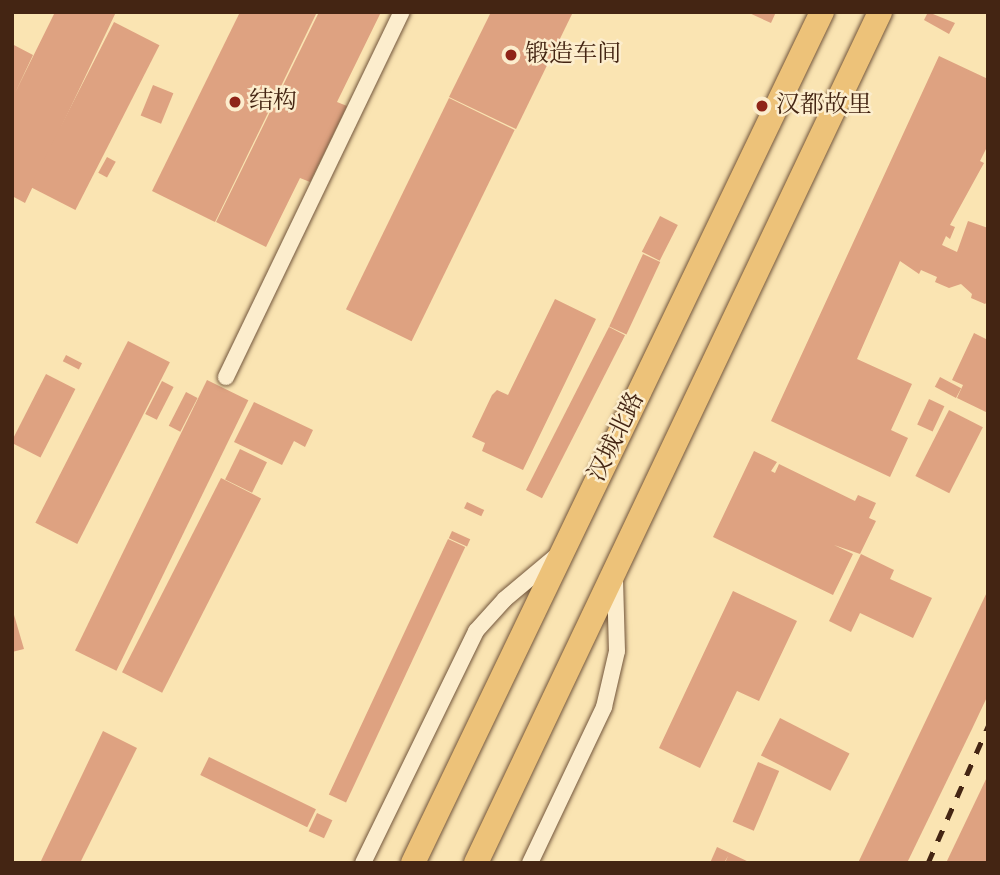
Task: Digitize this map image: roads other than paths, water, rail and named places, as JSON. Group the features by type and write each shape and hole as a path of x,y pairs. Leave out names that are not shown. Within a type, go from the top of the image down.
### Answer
{"main road":[{"name":"汉城北路","path":"413,863 822,12"},
{"path":"476,863 880,12"}],"street":[{"path":"226,377 402,12"},
{"path":"363,863 476,631 505,599 560,553"},
{"path":"530,863 604,707 617,651 614,570"}],"railway":[{"path":"928,863 988,726"}],"place":[{"name":"锻造车间","path":"511,55"},
{"name":"结构","path":"235,102"},
{"name":"汉都故里","path":"762,106"}]}
